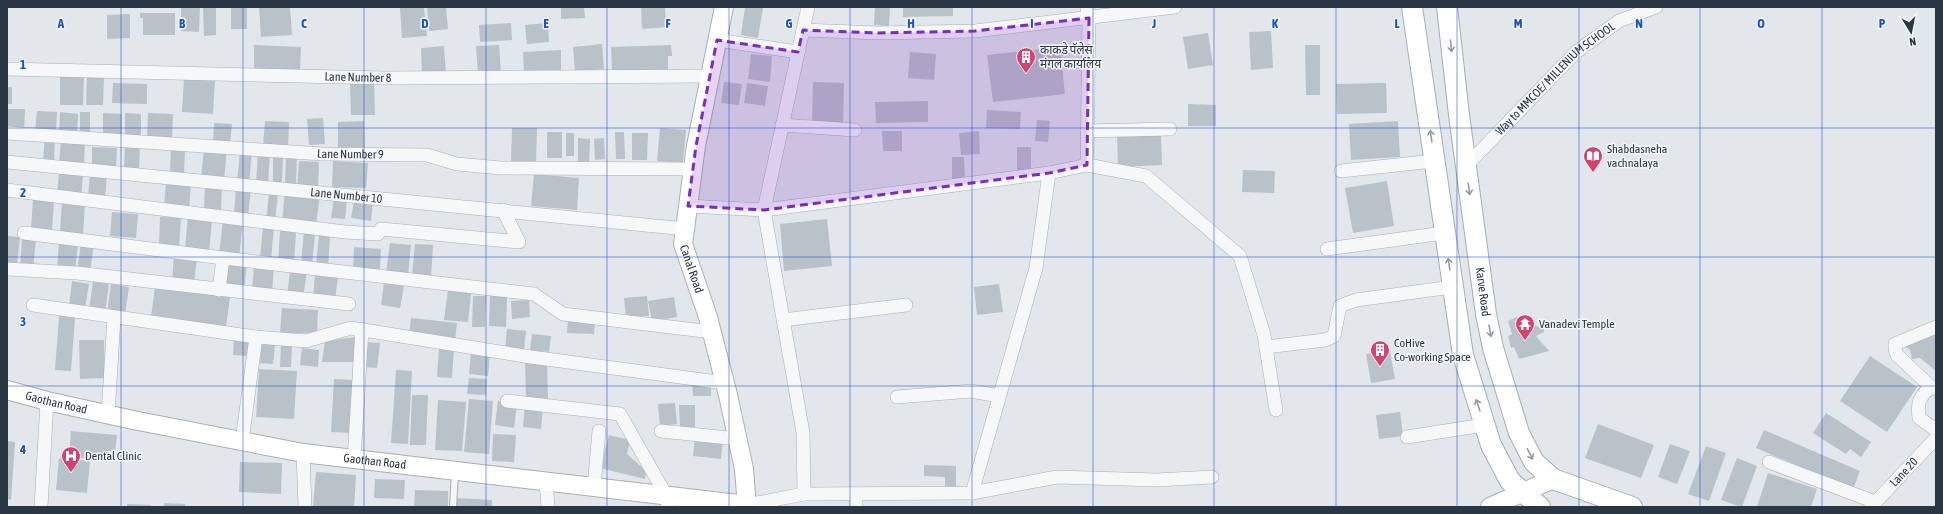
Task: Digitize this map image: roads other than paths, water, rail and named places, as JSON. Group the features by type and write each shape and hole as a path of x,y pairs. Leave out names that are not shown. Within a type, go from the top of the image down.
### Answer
{"main road":[{"path":"1412,7 1463,355 1491,445 1510,481 1540,507"},
{"name":"Karve Road","path":"1447,7 1466,166 1493,348 1519,432 1534,462 1553,479 1632,507"}],"street":[{"name":"Canal Road","path":"724,7 693,169 684,244 712,332 725,383 744,469 747,506"},
{"path":"804,494 803,433 764,210 808,7"},
{"path":"803,30 878,33 975,30 1088,13 1176,7"},
{"name":"Way to MMCOE/ MILLENIUM SCHOOL","path":"1466,166 1576,52 1619,21 1656,7"},
{"path":"1086,165 1088,13"},
{"path":"717,40 798,52"},
{"name":"Lane Number 8","path":"7,69 385,78 710,76"},
{"path":"782,125 855,130"},
{"path":"1087,131 1170,129"},
{"name":"Lane Number 9","path":"7,134 323,154 427,155 457,164 501,168 693,169"},
{"path":"1341,171 1434,161"},
{"name":"Lane Number 10","path":"7,162 686,229"},
{"path":"688,206 764,210 1050,173 1086,165 1146,176 1240,256 1264,335 1276,410"},
{"path":"972,492 1036,268 1050,173"},
{"path":"7,190 345,232 378,234 380,229 519,242 503,210"},
{"path":"24,233 534,294 563,314 712,332"},
{"path":"1327,249 1444,233"},
{"path":"219,290 223,258"},
{"path":"7,268 77,273 349,304"},
{"path":"1266,347 1325,340 1334,336 1340,306 1356,300 1452,287"},
{"path":"33,305 256,337 306,341 351,328 362,329 531,356 725,383"},
{"path":"783,320 906,305"},
{"path":"108,415 114,316"},
{"path":"1936,326 1895,344 1897,355 1934,388 1920,397 1917,405 1919,418 1936,430"},
{"path":"354,459 362,329"},
{"path":"242,441 256,337"},
{"name":"Gaothan Road","path":"7,390 108,415 303,453 594,487 668,502 747,506"},
{"path":"897,397 971,391 999,396"},
{"path":"41,507 47,401"},
{"path":"507,401 620,414 668,502"},
{"path":"1407,437 1484,425"},
{"path":"661,430 738,439"},
{"path":"594,487 599,431"},
{"name":"Lane 20","path":"1873,505 1936,438"},
{"path":"303,453 305,507"},
{"path":"1769,462 1873,505"},
{"path":"747,506 804,494 856,500 972,492 1057,477 1156,480 1212,477"},
{"path":"1490,507 1524,494 1553,479"},
{"path":"546,481 548,507"}],"lane":[{"path":"453,507 455,471"}],"place":[{"name":"काकडे पॅलेस मंगल कार्यालय","path":"1026,74"},
{"name":"Shabdasneha vachnalaya","path":"1593,173"},
{"name":"Vanadevi Temple","path":"1525,341"},
{"name":"CoHive Co-working Space","path":"1380,367"},
{"name":"Dental Clinic","path":"71,473"}]}
